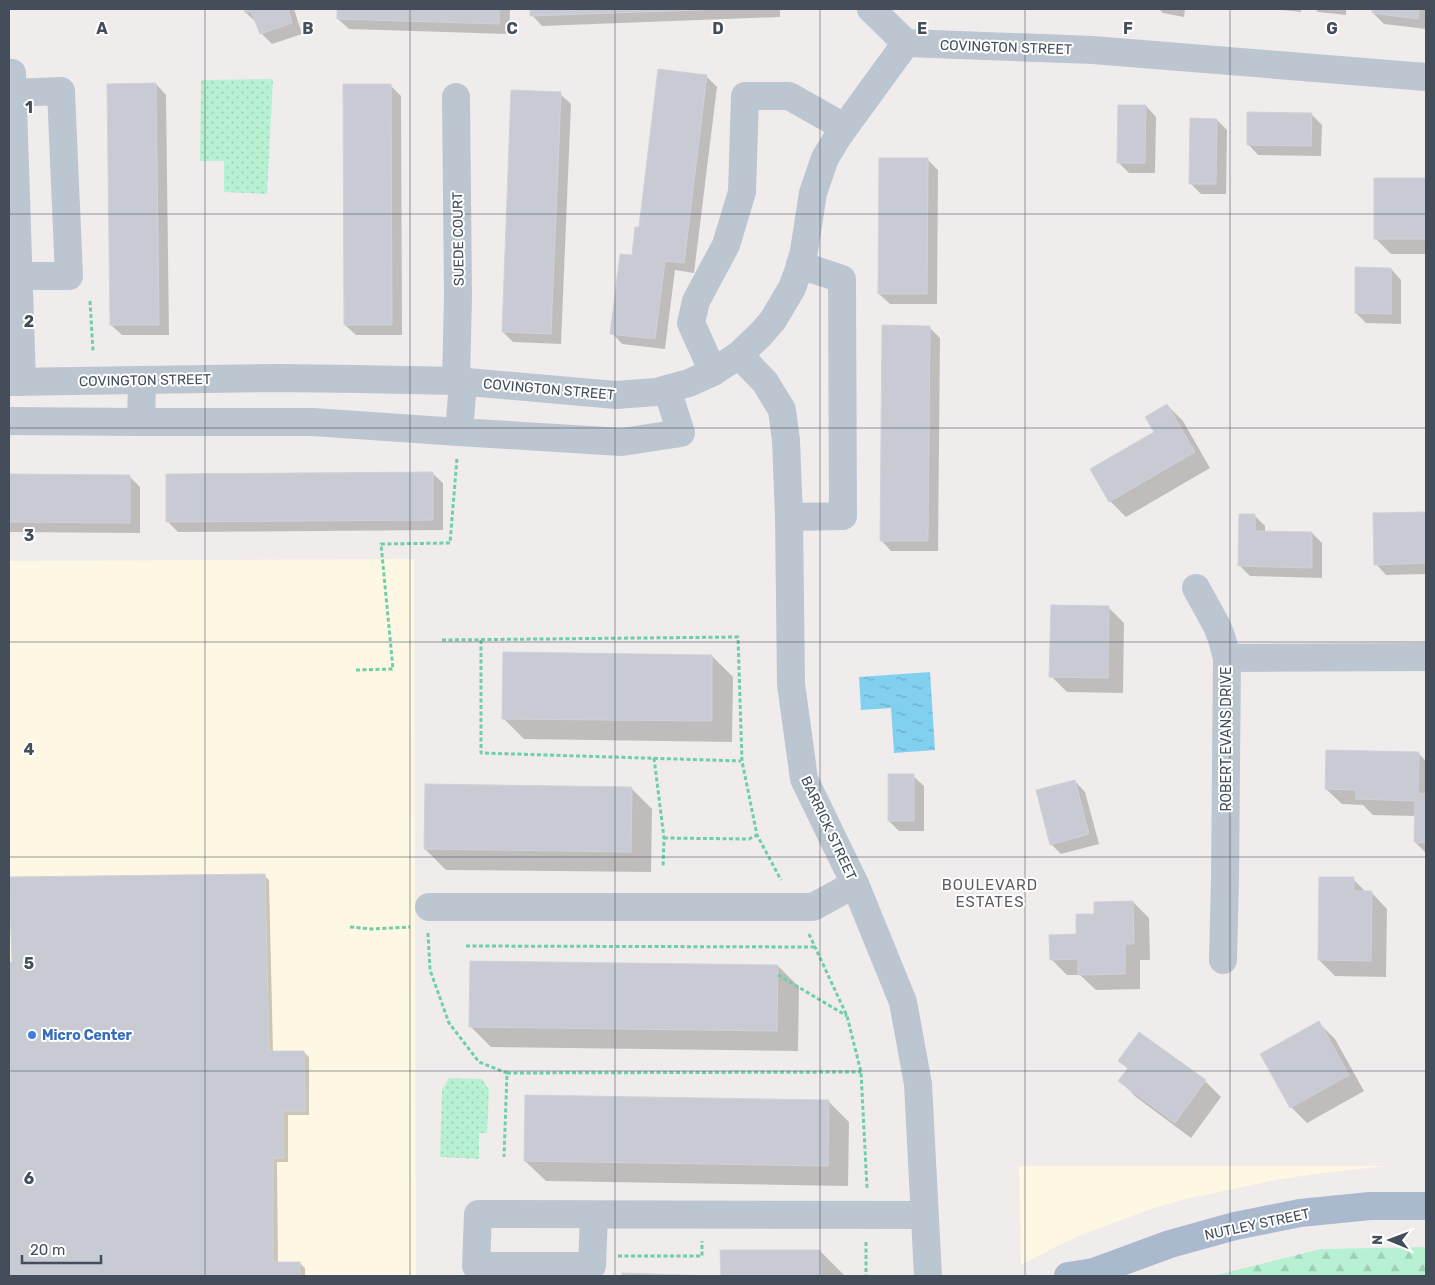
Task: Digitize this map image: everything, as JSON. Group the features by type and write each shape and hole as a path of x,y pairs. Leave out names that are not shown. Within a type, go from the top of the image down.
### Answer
{"main road":[{"name":"NUTLEY STREET","path":"1068,1276 1092,1274 1170,1244 1235,1226 1300,1213 1370,1206 1426,1206"}],"street":[{"path":"871,9 906,43"},
{"name":"COVINGTON STREET","path":"16,382 286,378 459,382 616,395 656,392 688,383 713,372 739,355 773,320 792,288 800,265 813,194 825,158 844,127 906,43 1093,50 1426,77"},
{"path":"14,275 68,276 61,91 12,86 14,275 16,382"},
{"path":"713,372 691,323 696,301 726,246 742,192 745,96 789,96 844,127"},
{"name":"SUEDE COURT","path":"456,97 458,444"},
{"path":"789,517 843,516 842,279 800,265"},
{"name":"BARRICK STREET","path":"739,355 765,382 782,410 786,440 789,517 791,684 804,779 855,884 903,1002 918,1084 928,1276"},
{"path":"141,422 142,380"},
{"path":"9,421 313,422 458,444 622,442 682,433 667,389"},
{"path":"1196,588 1217,626 1227,658"},
{"name":"ROBERT EVANS DRIVE","path":"1224,960 1227,658 1426,657"},
{"path":"428,916 813,907 855,884"},
{"path":"594,1215 924,1215"}],"path":[{"path":"90,301 93,351"},
{"path":"356,670 392,669 381,544 450,543 458,444"},
{"path":"442,640 738,638 742,761 757,835 796,907 847,1016 861,1072 867,1188"},
{"path":"481,640 481,753 742,761"},
{"path":"654,758 664,838 663,867"},
{"path":"664,838 749,839 757,835"},
{"path":"350,927 372,928 428,916 430,970 449,1023 479,1062 507,1073 861,1072"},
{"path":"466,946 815,947"},
{"path":"778,975 847,1016"},
{"path":"504,1157 507,1073"},
{"path":"865,1234 866,1276"}],"shaded area":[{"path":"414,559 416,1276 9,1276 9,561"},
{"path":"1019,1166 1385,1166 1275,1180 1186,1199 1154,1208 1086,1233 1021,1265"}],"green space":[{"path":"273,79 267,194 224,192 224,161 200,161 201,80"},
{"path":"449,1078 482,1079 489,1090 487,1133 479,1133 479,1159 440,1157 442,1090"},
{"path":"1426,1247 1426,1276 1213,1276 1321,1249"}],"water":[{"path":"930,672 935,750 894,753 891,708 861,710 859,677"}],"building":[{"path":"244,9 288,9 292,23 260,34 251,11 245,13"},
{"path":"337,9 499,9 499,24 337,19"},
{"path":"530,9 725,9 530,16"},
{"path":"1372,9 1419,9 1418,19 1372,13"},
{"path":"658,69 707,75 684,263 665,261 655,339 610,334 620,254 632,255 635,227 639,227"},
{"path":"156,83 159,325 110,325 107,84"},
{"path":"343,84 391,84 392,325 344,325"},
{"path":"511,90 561,92 551,334 502,332"},
{"path":"1118,105 1146,105 1145,163 1117,163"},
{"path":"1247,112 1312,113 1311,146 1247,145"},
{"path":"1190,118 1217,119 1216,184 1189,184"},
{"path":"879,158 928,158 927,294 878,294"},
{"path":"1374,178 1426,178 1426,239 1374,239"},
{"path":"1355,267 1391,268 1391,314 1355,313"},
{"path":"882,325 930,326 928,541 880,541"},
{"path":"1167,404 1195,452 1109,502 1090,469 1154,432 1145,417"},
{"path":"433,472 433,520 166,522 166,474"},
{"path":"9,474 130,475 130,523 9,522"},
{"path":"1426,512 1426,563 1374,565 1373,513"},
{"path":"1239,514 1255,514 1255,531 1312,532 1312,568 1238,566"},
{"path":"1051,605 1109,606 1108,678 1049,677"},
{"path":"503,652 712,655 712,721 502,719"},
{"path":"1326,750 1419,752 1418,794 1426,794 1426,843 1414,842 1415,801 1356,799 1356,790 1325,789"},
{"path":"888,774 914,774 914,821 888,821"},
{"path":"1075,780 1089,834 1050,845 1036,790"},
{"path":"425,784 632,787 631,852 424,849"},
{"path":"265,874 269,1051 304,1051 305,1111 283,1111 284,1158 273,1158 273,1262 300,1262 300,1276 9,1276 9,962 12,962 9,877"},
{"path":"1319,877 1354,877 1354,891 1372,891 1371,961 1318,960"},
{"path":"1133,901 1134,944 1125,944 1125,974 1078,975 1078,959 1050,960 1049,935 1076,934 1076,914 1094,914 1094,902"},
{"path":"470,961 778,965 777,1031 469,1027"},
{"path":"1319,1021 1349,1075 1290,1108 1260,1054"},
{"path":"1139,1032 1206,1080 1175,1123 1118,1081 1128,1068 1118,1061"},
{"path":"525,1095 829,1100 828,1166 524,1161"},
{"path":"720,1250 820,1250 821,1276 721,1276"},
{"path":"622,1273 715,1276 622,1276"}],"place":[{"name":"Micro Center","path":"32,1035"}],"district":[{"name":"BOULEVARD ESTATES","path":"990,894"}]}
